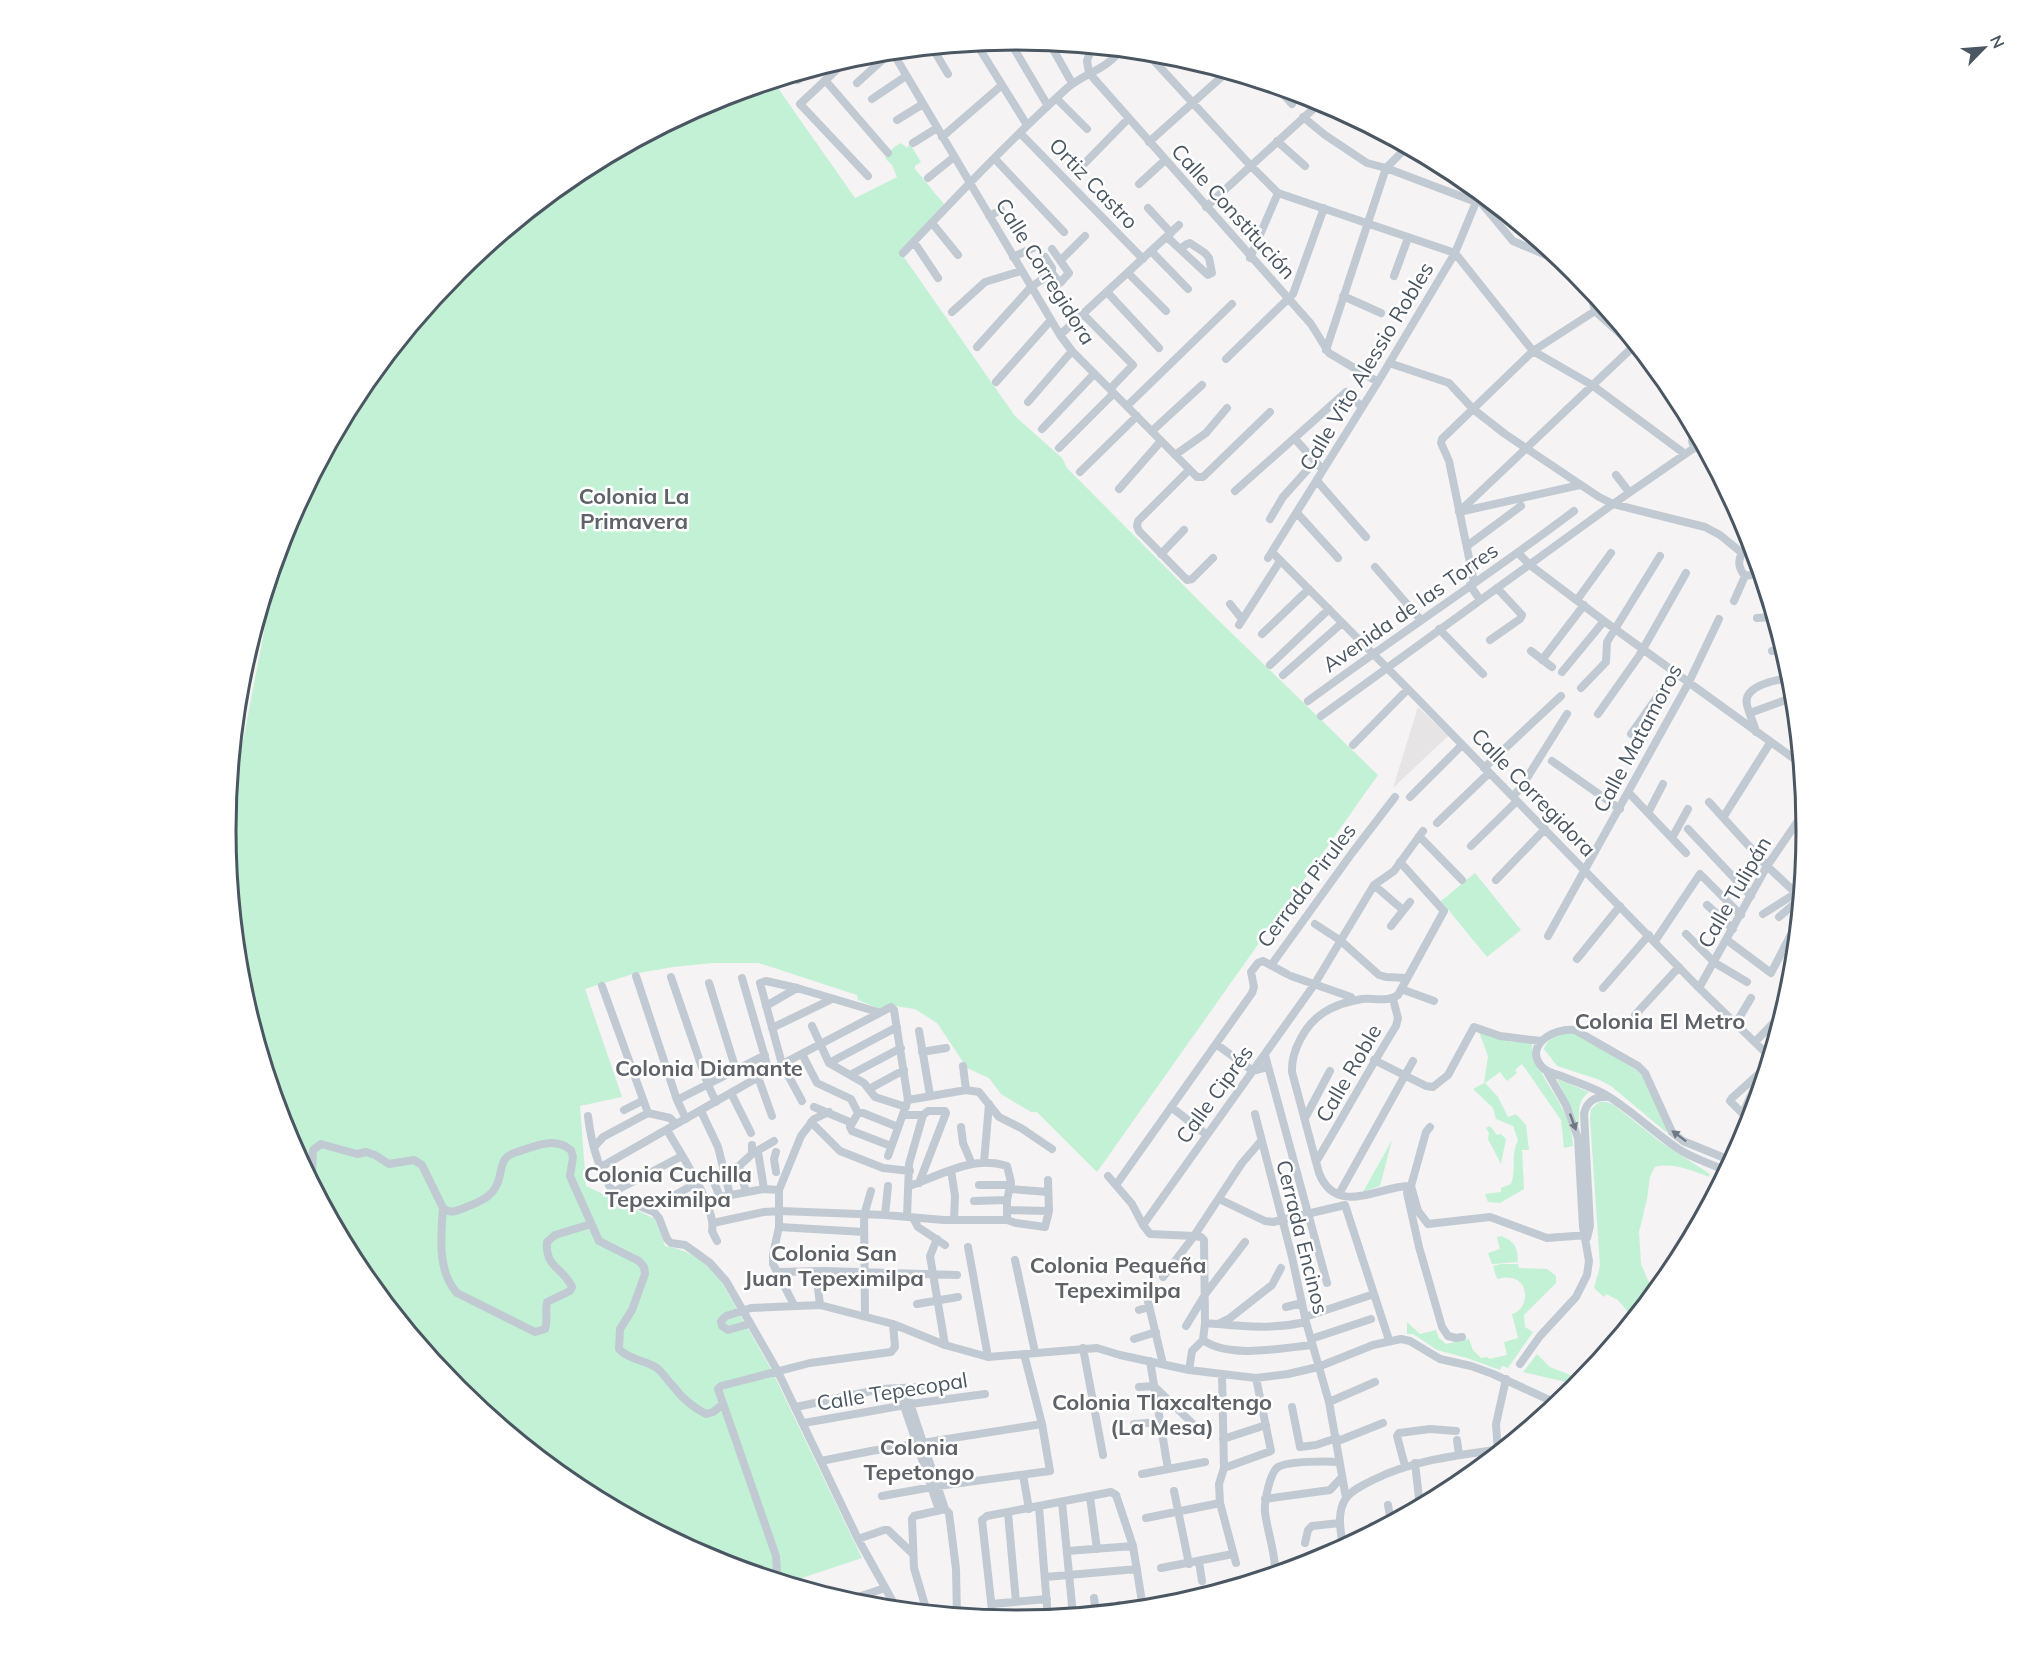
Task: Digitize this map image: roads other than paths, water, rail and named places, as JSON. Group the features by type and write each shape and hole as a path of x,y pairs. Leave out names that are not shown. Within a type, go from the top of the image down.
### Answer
{"street":[{"path":"1015,50 1048,106"},
{"name":"Ortiz Castro","path":"981,51 1027,125"},
{"path":"1054,51 1072,84"},
{"path":"1089,74 1087,61 1090,53"},
{"path":"936,54 948,74"},
{"path":"903,253 969,183 1056,98 1072,84 1109,63 1115,56"},
{"name":"Calle Corregidora","path":"896,59 1060,336 1071,351 1197,477 1203,477 1270,412"},
{"path":"857,83 881,61"},
{"path":"1155,62 1278,193 1455,253 1533,351 1592,385 1685,454"},
{"path":"835,71 800,104 868,176"},
{"name":"Calle Constitución","path":"1089,74 1311,324 1326,350 1378,382"},
{"path":"872,99 906,76"},
{"path":"1149,142 1221,77"},
{"path":"825,80 888,153"},
{"path":"942,137 1002,85"},
{"path":"1056,98 1087,129"},
{"path":"1287,99 1292,104"},
{"path":"897,120 923,104"},
{"path":"1206,207 1313,108"},
{"path":"1303,117 1367,163 1469,195"},
{"path":"1082,166 1128,119"},
{"path":"913,143 937,128"},
{"name":"Ortiz Castro","path":"1020,132 1143,259"},
{"path":"1277,141 1305,166"},
{"path":"1326,350 1386,168 1402,152"},
{"path":"928,178 954,157"},
{"path":"995,159 1064,232"},
{"path":"1139,184 1164,161"},
{"path":"1250,258 1278,193"},
{"name":"Calle Vito Alessio Robles","path":"1270,555 1455,253 1477,201"},
{"path":"1485,207 1513,241 1538,249"},
{"path":"1148,208 1180,249"},
{"path":"1226,359 1294,292 1324,208"},
{"path":"988,216 1001,210"},
{"path":"932,223 958,255"},
{"path":"1060,336 1179,225"},
{"path":"1061,260 1085,236"},
{"path":"1394,276 1408,238"},
{"path":"914,242 938,278"},
{"path":"1013,257 1033,248"},
{"path":"1045,257 1052,268 1052,273 1060,283 1069,273 1052,249"},
{"path":"1151,251 1188,289"},
{"path":"952,312 985,282 1021,271"},
{"path":"978,347 1031,287 1052,273"},
{"path":"1128,273 1166,311"},
{"path":"1107,292 1160,348"},
{"path":"1343,296 1381,313"},
{"path":"1128,406 1232,304"},
{"path":"1593,305 1595,311 1611,325"},
{"path":"1480,600 1472,584 1452,472 1441,443 1442,439 1533,351 1595,311"},
{"path":"1059,448 1133,365 1083,314"},
{"path":"996,382 1051,321"},
{"path":"1459,512 1630,349"},
{"path":"1028,402 1071,351"},
{"path":"1389,363 1449,383 1473,409 1526,449 1613,504 1705,527 1720,535 1742,553"},
{"path":"1042,429 1094,374"},
{"path":"1152,431 1202,385"},
{"path":"1235,491 1346,392 1362,407"},
{"path":"1175,455 1206,433 1227,408"},
{"path":"1080,472 1137,416"},
{"path":"1295,438 1323,470"},
{"path":"1119,489 1161,441"},
{"path":"1694,444 1694,448"},
{"name":"Avenida de las Torres","path":"1321,716 1629,492 1694,448"},
{"path":"1270,519 1282,496 1309,468"},
{"path":"1190,470 1138,521 1137,526 1139,531 1187,580 1192,579 1213,558"},
{"path":"1616,475 1629,492"},
{"path":"1298,478 1315,484 1366,537"},
{"path":"1459,512 1580,485"},
{"path":"1467,546 1521,506"},
{"path":"1518,553 1574,511"},
{"path":"1297,513 1338,558"},
{"path":"1161,554 1184,530"},
{"path":"1542,660 1611,552"},
{"path":"1745,552 1739,558 1739,567 1745,576"},
{"name":"Avenida de las Torres","path":"1308,701 1420,619 1518,553 1530,565"},
{"name":"Calle Corregidora","path":"1270,555 1280,561 1373,653 1699,988 1764,1051"},
{"path":"1581,688 1606,663 1606,644 1660,556"},
{"path":"1230,604 1241,622 1280,561"},
{"path":"1530,565 1688,684 1793,759"},
{"path":"1375,567 1420,619"},
{"path":"1598,714 1643,650 1686,573"},
{"path":"1745,576 1753,574"},
{"path":"1734,601 1745,576"},
{"path":"1490,640 1520,619 1522,615 1497,588"},
{"path":"1262,634 1309,589"},
{"path":"1270,665 1329,609"},
{"path":"1757,618 1767,617"},
{"name":"Calle Matamoros","path":"1548,936 1688,684 1719,619"},
{"path":"1562,672 1604,621"},
{"path":"1283,675 1342,622"},
{"path":"1439,629 1482,674"},
{"path":"1531,651 1552,667"},
{"path":"1631,734 1674,673"},
{"path":"1756,732 1746,705 1749,694 1772,680 1782,679"},
{"path":"1353,745 1408,689"},
{"path":"1437,823 1561,696"},
{"path":"1750,713 1786,701"},
{"path":"1471,846 1515,799 1567,714"},
{"path":"1724,816 1770,743"},
{"path":"1410,797 1462,745"},
{"path":"1552,761 1620,809"},
{"path":"1648,813 1663,784"},
{"path":"1629,793 1686,853"},
{"name":"Cerrada Pirules","path":"1216,1044 1254,987 1251,977 1254,968 1263,961 1272,964 1395,797"},
{"path":"1709,802 1767,866 1794,891"},
{"path":"1672,838 1688,808"},
{"name":"Calle Tulipán","path":"1699,988 1715,963 1767,866 1796,828"},
{"path":"1688,829 1751,896"},
{"path":"1496,880 1545,830"},
{"path":"1403,910 1374,885 1394,871 1421,833 1462,880"},
{"path":"1401,862 1444,911 1401,989 1393,999 1358,1000 1325,1011 1307,1030 1295,1050 1292,1065 1316,1162 1326,1185 1348,1197 1411,1186"},
{"path":"1603,988 1652,938 1700,874 1741,915"},
{"name":"Calle Ciprés","path":"1143,1225 1314,985 1374,885"},
{"path":"1763,914 1793,899"},
{"path":"1391,926 1410,902"},
{"path":"1779,917 1793,902"},
{"path":"1707,905 1733,929"},
{"path":"1577,959 1620,906"},
{"path":"1315,924 1341,941 1379,975 1406,978"},
{"path":"1686,934 1715,963 1747,982"},
{"path":"1727,940 1771,973 1788,947"},
{"path":"1272,964 1289,975 1350,997"},
{"path":"1635,1015 1679,967"},
{"path":"636,976 677,1100 686,1119"},
{"path":"671,977 716,1102"},
{"path":"742,978 769,1071"},
{"path":"802,1101 782,1064 760,983 766,981 797,988 830,1000 878,1012"},
{"path":"709,983 736,1070"},
{"path":"602,986 648,1113"},
{"path":"766,1006 797,988"},
{"path":"1401,989 1434,1001"},
{"path":"1736,1023 1750,998"},
{"name":"Calle Roble","path":"1316,1162 1396,1026 1398,1018 1393,999"},
{"path":"772,1028 830,1000"},
{"path":"601,1167 758,1077 891,1007 894,1010 901,1048 906,1108 886,1162"},
{"path":"1755,1042 1772,1025"},
{"path":"812,1026 830,1063 864,1083 875,1096 923,1115"},
{"path":"830,1063 897,1027"},
{"path":"1374,1060 1405,1077 1433,1087 1448,1075 1474,1027 1500,1036 1541,1041"},
{"path":"1520,1364 1532,1346 1576,1298 1583,1286 1589,1261 1578,1138 1566,1105 1539,1061 1537,1047 1541,1041 1564,1028 1575,1029 1638,1066 1645,1072 1672,1132 1683,1141 1724,1158"},
{"path":"919,1031 930,1095"},
{"path":"1116,1185 1216,1044 1253,1071 1268,1067"},
{"path":"850,1075 901,1048"},
{"path":"922,1052 946,1048"},
{"path":"802,1053 818,1083 851,1100 858,1113"},
{"path":"1265,1054 1327,1283"},
{"path":"677,1100 765,1055"},
{"path":"1339,1194 1413,1061"},
{"path":"963,1066 966,1090"},
{"path":"868,1089 904,1070"},
{"path":"1546,1070 1611,1098 1681,1151 1719,1168"},
{"path":"1305,1118 1330,1071"},
{"path":"1744,1111 1741,1112 1730,1101 1757,1076"},
{"path":"758,1077 772,1116"},
{"path":"906,1108 930,1095 966,1090 979,1092 999,1116 1052,1149"},
{"path":"731,1093 751,1133"},
{"path":"1586,1237 1590,1226 1585,1108 1592,1100 1602,1097 1611,1098"},
{"path":"624,1110 642,1101"},
{"path":"984,1162 989,1104"},
{"path":"814,1107 852,1123"},
{"path":"1171,1107 1207,1135"},
{"path":"701,1111 718,1147 730,1195"},
{"path":"919,1183 945,1111 928,1111 923,1115 909,1164 910,1218 918,1227 945,1245"},
{"path":"794,1305 773,1264 772,1254 779,1227 779,1190 796,1146 810,1122 829,1112"},
{"path":"595,1146 603,1137 648,1113 670,1118 676,1124"},
{"path":"858,1113 850,1127 852,1131 891,1146"},
{"path":"858,1113 864,1113 898,1127"},
{"name":"Cerrada Encinos","path":"1255,1114 1305,1320 1329,1402 1346,1498"},
{"path":"588,1116 591,1137 601,1167 613,1192 624,1200 650,1209 659,1218 667,1239 671,1243 685,1245 710,1263 726,1281 777,1370 858,1539 892,1601"},
{"path":"810,1122 840,1150 886,1162 910,1172"},
{"path":"961,1127 963,1143 971,1162"},
{"path":"1430,1127 1426,1132 1407,1193 1416,1236 1444,1331 1452,1338 1462,1337"},
{"path":"667,1130 696,1182 714,1223 712,1231 717,1240"},
{"path":"650,1209 696,1182 739,1166 774,1141"},
{"path":"1163,1277 1194,1236 1242,1163 1261,1141"},
{"path":"313,1167 314,1150 321,1144 357,1154 366,1152 389,1164 414,1161 422,1165 443,1208 447,1212 454,1212 492,1195 499,1182 502,1163 506,1158 544,1142 564,1145 572,1150 570,1176 599,1241 639,1261 644,1267 645,1274 632,1310 620,1329 619,1349 624,1355 658,1369 695,1409 706,1414 722,1405"},
{"path":"752,1145 764,1189"},
{"path":"760,1168 775,1155 776,1172"},
{"path":"613,1192 682,1156"},
{"path":"909,1186 971,1162 1007,1166 1010,1170 1011,1187 1007,1200 1007,1220"},
{"path":"739,1166 746,1192"},
{"path":"951,1170 955,1196 954,1220"},
{"path":"711,1175 720,1197 764,1189 779,1190"},
{"path":"1108,1176 1132,1204 1150,1234 1201,1237 1205,1245 1206,1293 1203,1340 1192,1351 1189,1370"},
{"path":"714,1223 764,1212 780,1211 954,1220 1007,1220 1045,1227 1049,1211 1048,1180"},
{"path":"979,1185 1048,1192"},
{"path":"885,1215 888,1186"},
{"path":"1411,1186 1419,1211 1428,1224"},
{"path":"865,1316 864,1215 871,1191"},
{"path":"1219,1199 1265,1221 1282,1221 1346,1205 1389,1340"},
{"path":"974,1201 1007,1200"},
{"path":"443,1208 442,1261 452,1287 457,1293 535,1332 547,1326 545,1309 548,1302 570,1291 572,1287 569,1280 549,1260 546,1253 547,1242 555,1235 591,1224"},
{"path":"1008,1210 1049,1211"},
{"path":"1416,1236 1428,1224 1490,1218 1547,1238 1586,1237"},
{"path":"779,1227 864,1232"},
{"path":"937,1239 930,1256 945,1345"},
{"path":"1186,1326 1206,1293 1245,1242"},
{"path":"968,1247 988,1357"},
{"path":"1015,1260 1035,1352"},
{"path":"1218,1324 1230,1318 1272,1285 1281,1268"},
{"path":"778,1272 957,1275"},
{"path":"818,1288 820,1305"},
{"path":"1146,1293 1163,1364"},
{"path":"1205,1323 1232,1327 1282,1327 1374,1294"},
{"path":"917,1304 958,1297"},
{"path":"1286,1307 1302,1303"},
{"path":"749,1324 728,1330 722,1326 721,1321 723,1318 752,1308 820,1305 893,1324 945,1345 988,1357 1083,1348 1105,1350 1222,1376 1256,1378 1318,1367 1373,1345 1401,1339 1410,1341 1440,1359 1471,1366 1506,1379 1549,1400"},
{"path":"1139,1310 1149,1306"},
{"path":"1203,1340 1211,1346 1259,1350 1312,1342 1371,1319"},
{"path":"777,1573 776,1556 718,1389 721,1386 777,1370 891,1352 895,1347 893,1324"},
{"path":"1134,1339 1156,1332"},
{"path":"1083,1348 1103,1455"},
{"path":"882,1496 1050,1471 1024,1354"},
{"path":"1150,1361 1168,1469"},
{"path":"1222,1376 1224,1468 1219,1484 1220,1503 1236,1563"},
{"path":"1224,1468 1271,1451 1256,1378"},
{"path":"1498,1443 1496,1424 1506,1379"},
{"path":"1329,1402 1375,1382"},
{"path":"1139,1387 1154,1386 1194,1425 1162,1432"},
{"path":"796,1407 881,1389 921,1387"},
{"path":"901,1388 942,1509 949,1513 954,1550 957,1608"},
{"name":"Calle Tepecopal","path":"804,1423 985,1394"},
{"path":"1292,1407 1300,1447 1337,1440 1383,1423"},
{"path":"1134,1424 1160,1422"},
{"path":"821,1461 1041,1424"},
{"path":"1223,1439 1266,1425"},
{"path":"1405,1466 1397,1436 1399,1433 1430,1429 1456,1431"},
{"path":"1457,1440 1459,1455"},
{"path":"1342,1539 1341,1511 1346,1498 1365,1484 1415,1463 1487,1452"},
{"path":"1275,1566 1265,1511 1265,1499 1274,1472 1280,1466 1326,1460 1339,1462"},
{"path":"1142,1474 1205,1462"},
{"path":"1415,1463 1419,1498"},
{"path":"1023,1475 1029,1509"},
{"path":"1265,1499 1330,1490 1342,1477"},
{"path":"1174,1491 1189,1564"},
{"path":"992,1610 982,1520 987,1516 1111,1492 1116,1495 1133,1546 1142,1600"},
{"path":"1090,1497 1096,1549"},
{"path":"1062,1503 1073,1608"},
{"path":"1146,1518 1220,1503"},
{"path":"1388,1505 1389,1515"},
{"path":"1039,1507 1048,1609"},
{"path":"925,1605 918,1585 913,1554 913,1517 942,1509"},
{"path":"1008,1513 1016,1602"},
{"path":"1305,1543 1308,1530 1312,1526 1340,1523"},
{"path":"858,1539 888,1530 913,1554"},
{"path":"1067,1551 1133,1546"},
{"path":"1161,1568 1233,1554"},
{"path":"1198,1562 1202,1581"},
{"path":"1046,1577 1137,1569"},
{"path":"862,1596 885,1588"},
{"path":"1094,1598 1095,1606"},
{"path":"992,1604 1047,1599"}],"district":[{"name":"Colonia La Primavera","path":"634,508"},
{"name":"Colonia El Metro","path":"1660,1021"},
{"name":"Colonia Diamante","path":"709,1068"},
{"name":"Colonia Cuchilla Tepeximilpa","path":"668,1186"},
{"name":"Colonia San Juan Tepeximilpa","path":"834,1266"},
{"name":"Colonia Pequeña Tepeximilpa","path":"1118,1278"},
{"name":"Colonia Tlaxcaltengo (La Mesa)","path":"1162,1414"},
{"name":"Colonia Tepetongo","path":"919,1460"}]}
